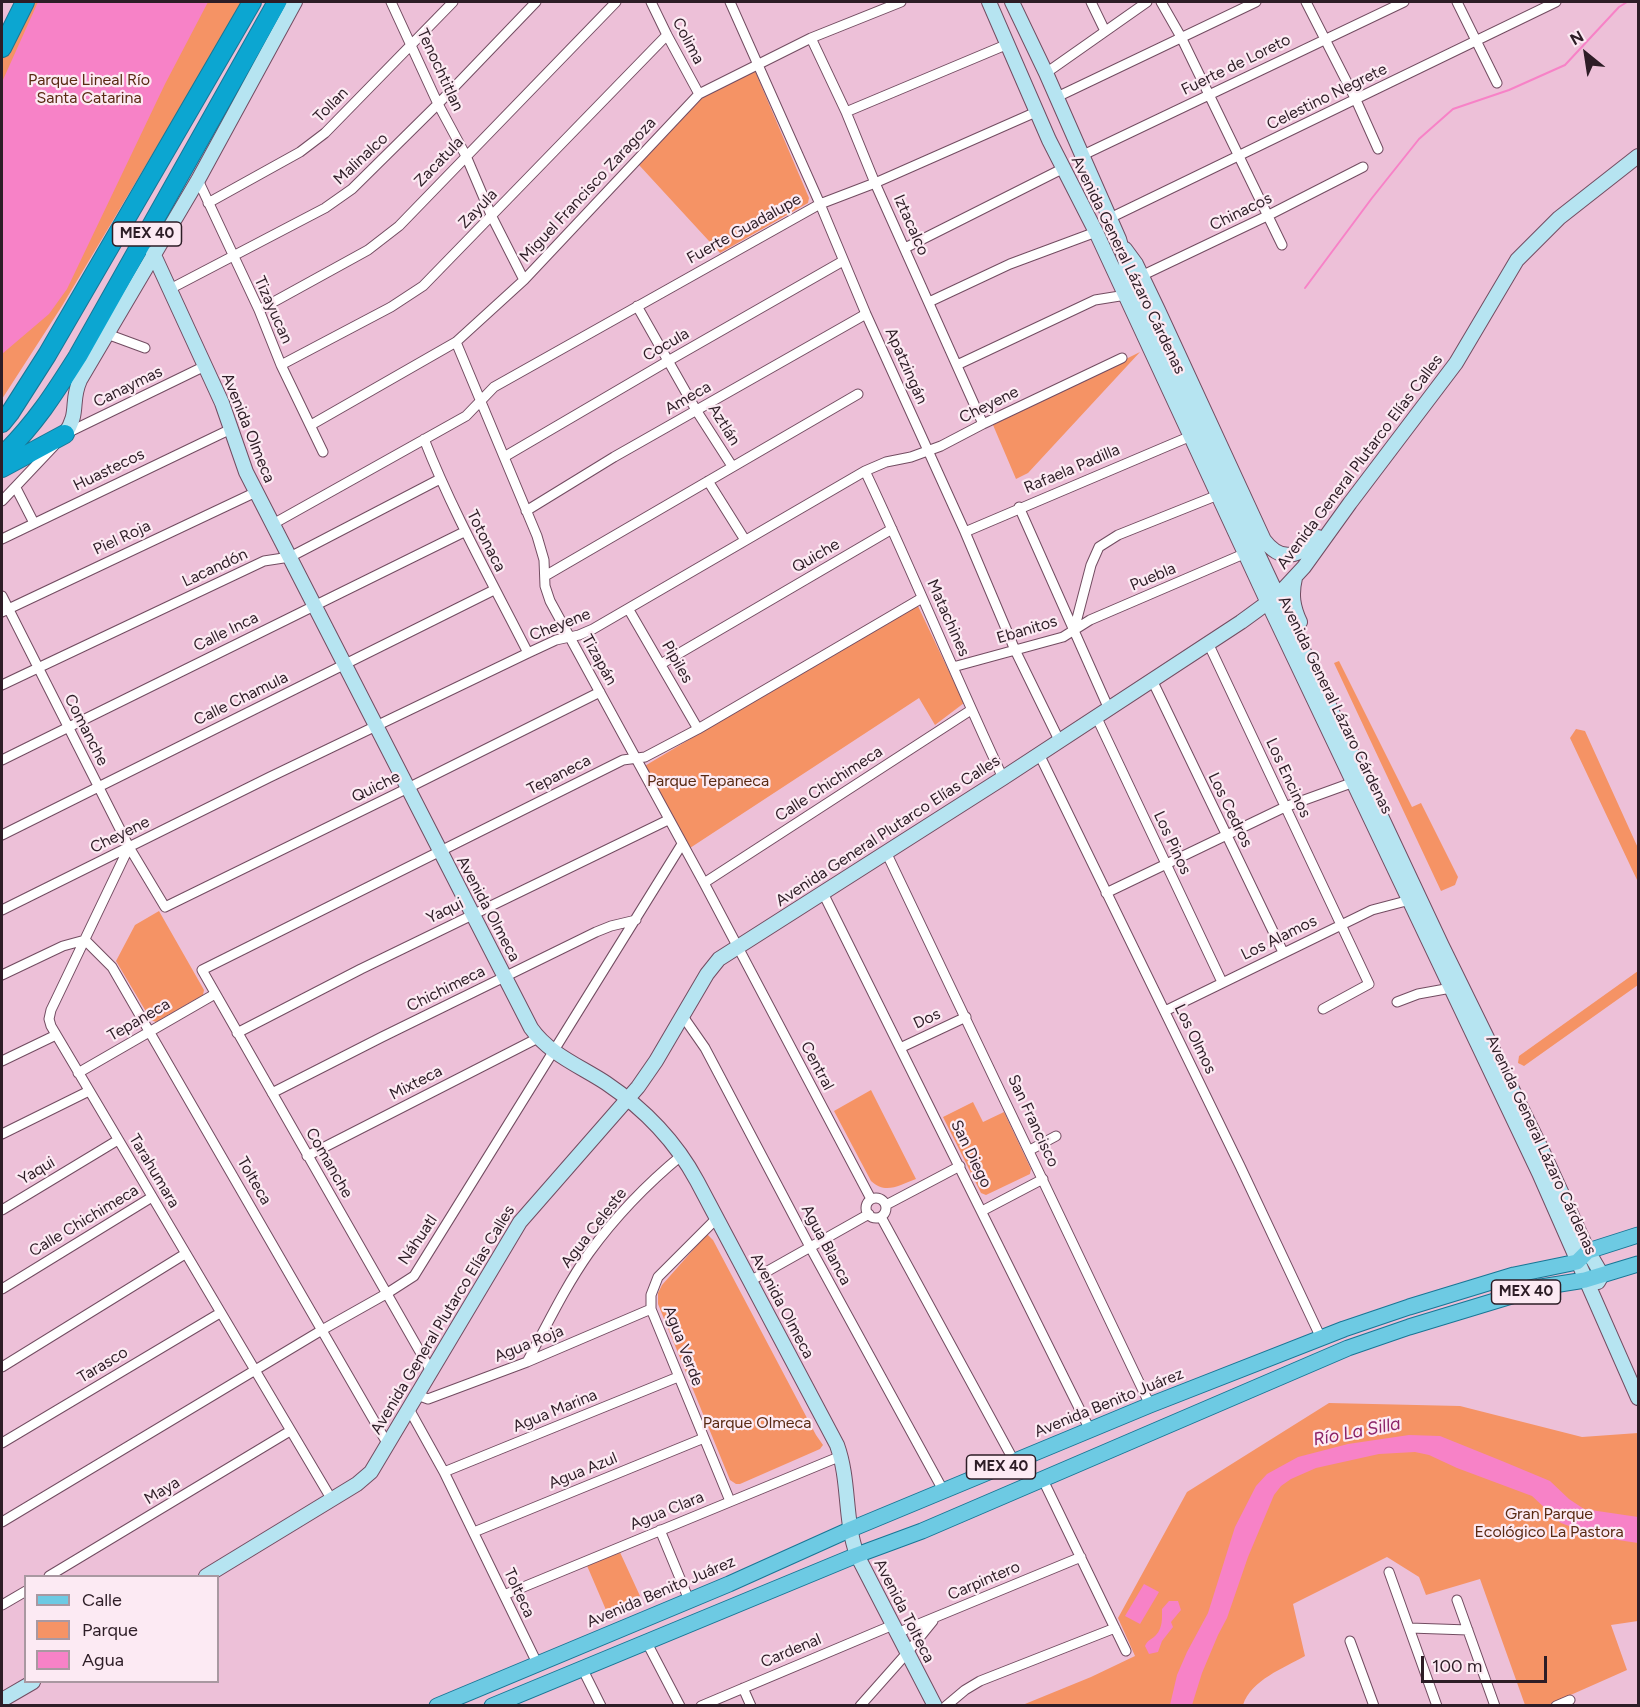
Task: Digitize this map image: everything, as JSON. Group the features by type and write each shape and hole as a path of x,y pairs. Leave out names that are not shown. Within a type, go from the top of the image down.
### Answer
{"highway":[{"path":"2,48 25,2"},
{"name":"MEX 40","path":"2,423 47,355 252,2"},
{"name":"MEX 40","path":"2,456 27,432 78,356 277,2"},
{"path":"47,355 111,298"},
{"path":"2,468 65,434"}],"main road":[{"name":"Avenida Benito Juárez","path":"437,1706 943,1490 1150,1405 1321,1338 1443,1295 1582,1257 1638,1235"},
{"name":"MEX 40","path":"492,1706 857,1555 922,1531 1286,1373 1376,1338 1541,1287 1588,1285 1602,1275 1638,1264"},
{"path":"1286,1373 1321,1338"}],"street":[{"path":"2,501 65,434 71,424 75,414 75,390 153,253 198,180 295,2"},
{"name":"Tenochtitlan","path":"391,2 524,280"},
{"name":"Tollan","path":"208,203 314,142 325,133 453,2"},
{"name":"Malinalco","path":"170,289 340,199 365,178 536,2"},
{"name":"Zacatula","path":"259,310 368,250 390,234 616,2"},
{"name":"Colima","path":"651,2 699,94"},
{"name":"Apatzingán","path":"730,2 1015,650 1059,740"},
{"name":"Miguel Francisco Zaragoza","path":"311,425 456,342 524,280 699,94 812,38 901,2"},
{"name":"Avenida General Lázaro Cárdenas","path":"989,2 1049,140 1126,294 1191,436 1224,494 1354,782 1550,1197 1582,1257 1602,1275"},
{"name":"Avenida General Lázaro Cárdenas","path":"1012,2 1057,97 1069,129 1119,239 1136,264 1136,278 1195,419 1246,553 1330,707 1487,1040 1542,1150 1582,1257 1588,1285 1638,1398"},
{"path":"1091,2 1105,31"},
{"path":"1046,73 1147,2"},
{"path":"1161,2 1181,37 1282,245"},
{"path":"1057,97 1256,2"},
{"path":"1306,2 1378,149"},
{"name":"Fuerte de Loreto","path":"1081,156 1404,2"},
{"path":"1457,2 1497,83"},
{"name":"Celestino Negrete","path":"1110,218 1556,2"},
{"name":"Zayula","path":"281,365 391,307 423,286 667,35"},
{"name":"Iztacalco","path":"812,38 983,424"},
{"path":"846,112 1008,44"},
{"name":"Fuerte Guadalupe","path":"481,400 494,387 820,204 875,183 1036,112"},
{"path":"1049,140 1052,128 1060,125 1069,129"},
{"name":"Avenida General Plutarco Elías Calles","path":"208,1575 332,1500 364,1478 410,1408 520,1222 646,1076 712,966 737,947 1003,778 1273,599 1295,578 1456,363 1517,260 1559,218 1638,156"},
{"name":"Chinacos","path":"1136,278 1267,216 1363,167"},
{"path":"905,248 1064,168"},
{"name":"Tizayucan","path":"198,180 232,257 259,310 281,365 323,452"},
{"path":"1080,202 1085,205 1089,204 1095,200 1099,192"},
{"path":"928,302 1010,264 1096,232"},
{"name":"Avenida Olmeca","path":"153,253 222,403 240,457 256,492 538,1038 555,1052 608,1084 627,1099 670,1140 682,1155 831,1433 841,1456 849,1530"},
{"name":"Cocula","path":"504,457 843,261"},
{"path":"1136,278 1200,403 1264,540 1276,552 1292,555 1307,547 1350,503"},
{"path":"957,365 1095,300 1126,294"},
{"name":"Aztlán","path":"637,306 696,410 732,466"},
{"name":"Ameca","path":"526,511 614,457 866,314"},
{"path":"107,334 146,348"},
{"name":"Tizapán","path":"456,342 543,552 547,594 737,947"},
{"name":"Cheyene","path":"2,910 528,653 556,640 594,629 865,471 886,462 911,457 941,446 1122,358"},
{"name":"Canaymas","path":"65,434 205,366"},
{"path":"545,576 858,394"},
{"path":"273,524 466,416 481,400"},
{"path":"1195,419 1200,403"},
{"name":"Huastecos","path":"2,539 231,429"},
{"name":"Rafaela Padilla","path":"964,531 1191,436"},
{"name":"Totonaca","path":"424,439 464,532 528,653"},
{"name":"Matachines","path":"865,471 1003,778"},
{"path":"1074,630 1091,565 1099,547 1118,535 1224,494 1234,473"},
{"name":"Lacandón","path":"2,685 264,561 290,557 440,479"},
{"path":"708,481 745,540"},
{"path":"16,488 34,523"},
{"name":"Piel Roja","path":"5,611 256,492"},
{"path":"1019,507 1108,707"},
{"name":"Quiche","path":"661,664 892,529"},
{"name":"Calle Inca","path":"2,760 464,532"},
{"name":"Puebla","path":"1074,630 1090,620 1246,553"},
{"path":"1295,578 1293,605 1317,660 1330,707"},
{"name":"Calle Chamula","path":"2,835 494,590"},
{"name":"Comanche","path":"2,596 5,611 68,727 129,848 165,907"},
{"name":"Tepaneca","path":"202,970 623,760 645,758 922,598"},
{"name":"Pipiles","path":"629,610 698,729"},
{"name":"Ebanitos","path":"953,667 1053,640 1074,630"},
{"name":"Los Encinos","path":"1208,644 1369,984 1323,1009"},
{"name":"Los Cedros","path":"1152,680 1283,952"},
{"name":"Quiche","path":"165,907 600,692"},
{"name":"Calle Chichimeca","path":"704,883 971,710"},
{"name":"Los Pinos","path":"1096,716 1222,982"},
{"name":"Los Olmos","path":"1039,754 1321,1338"},
{"path":"1106,893 1285,807 1354,782"},
{"name":"Yaqui","path":"237,1033 473,914 668,820"},
{"name":"Náhuatl","path":"2,1522 414,1276 682,844"},
{"name":"Tarahumara","path":"129,848 51,1010 49,1019 78,1073 332,1500"},
{"name":"San Francisco","path":"886,852 1150,1405"},
{"name":"San Diego","path":"824,893 1090,1430"},
{"name":"Los Alamos","path":"1165,1011 1372,910 1410,900"},
{"name":"Chichimeca","path":"272,1093 611,926 636,920"},
{"path":"2,975 63,946 85,940"},
{"name":"Tolteca","path":"85,940 112,967 387,1443"},
{"name":"Central","path":"737,947 872,1199"},
{"name":"Comanche","path":"202,970 431,1371"},
{"path":"1398,1002 1418,994 1451,988"},
{"name":"Tepaneca","path":"78,1073 215,994"},
{"path":"1463,1012 1460,1007 1466,1010 1487,1040"},
{"name":"Agua Blanca","path":"682,1015 705,1047 810,1247 943,1490"},
{"name":"Dos","path":"900,1048 966,1017"},
{"path":"2,1062 56,1035"},
{"name":"Mixteca","path":"307,1156 538,1038"},
{"path":"2,1134 89,1091"},
{"path":"1030,1150 1056,1136"},
{"name":"Yaqui","path":"2,1210 118,1140"},
{"name":"Agua Celeste","path":"527,1362 590,1252 629,1205 682,1155"},
{"path":"886,1205 960,1166"},
{"path":"982,1211 1043,1179"},
{"name":"Calle Chichimeca","path":"2,1289 152,1197"},
{"path":"879,1197 886,1205 886,1212 881,1216 873,1217 869,1214 867,1204 872,1199 879,1197"},
{"path":"750,1281 869,1214"},
{"path":"881,1216 1014,1461"},
{"name":"Agua Verde","path":"716,1219 658,1277 651,1295 651,1309 730,1501"},
{"path":"2,1367 186,1254"},
{"name":"Agua Roja","path":"417,1395 428,1399 527,1362 651,1309"},
{"name":"Tarasco","path":"2,1443 220,1313"},
{"name":"Agua Marina","path":"444,1472 678,1377"},
{"name":"Tolteca","path":"410,1408 474,1532 537,1663"},
{"name":"Maya","path":"51,1575 290,1431"},
{"name":"Agua Azul","path":"474,1532 704,1438"},
{"name":"Agua Clara","path":"504,1595 841,1456"},
{"path":"1044,1480 1126,1651"},
{"path":"660,1530 689,1600"},
{"name":"Avenida Tolteca","path":"849,1530 857,1555 935,1706"},
{"name":"Carpintero","path":"895,1629 935,1618 1081,1557"},
{"path":"1389,1572 1437,1706"},
{"path":"2,1605 24,1592"},
{"path":"1457,1600 1495,1706"},
{"path":"860,1706 935,1618"},
{"path":"946,1706 965,1690 980,1682 1115,1628"},
{"path":"1410,1628 1468,1630"},
{"name":"Cardenal","path":"701,1706 895,1629"},
{"path":"646,1641 680,1706"},
{"path":"1350,1641 1374,1706"},
{"path":"582,1668 601,1706"},
{"path":"2,1700 31,1683"},
{"path":"743,1688 752,1706"},
{"path":"1556,1706 1570,1700"}],"green space":[{"name":"Parque Lineal Río Santa Catarina","path":"28,2 243,2 62,306 2,399 2,60"},
{"path":"755,71 809,198 808,203 720,253 639,165 705,95"},
{"path":"1140,352 1028,473 1016,479 993,425"},
{"name":"Parque Tepaneca","path":"917,604 964,703 935,725 919,698 690,848 643,767"},
{"path":"1339,661 1412,807 1421,803 1458,877 1455,885 1441,891 1334,663"},
{"path":"1576,729 1585,731 1638,848 1638,882 1570,738"},
{"path":"159,911 204,990 203,995 156,1022 151,1020 116,961 135,925"},
{"path":"1638,971 1638,985 1524,1066 1518,1063 1519,1056"},
{"path":"871,1090 916,1179 893,1188 882,1187 871,1181 834,1111"},
{"path":"973,1102 983,1122 1004,1112 1031,1169 1030,1174 986,1195 981,1193 943,1117"},
{"name":"Parque Olmeca","path":"707,1234 713,1240 823,1445 820,1449 740,1484 730,1480 658,1304 658,1293 662,1285"},
{"name":"Gran Parque Ecológico La Pastora","path":"1329,1403 1460,1406 1582,1437 1638,1433 1638,1621 1611,1625 1627,1670 1548,1705 1525,1705 1480,1579 1426,1595 1419,1577 1387,1557 1293,1604 1305,1656 1278,1670 1253,1688 1243,1705 1020,1706 1135,1656 1118,1618 1187,1492"},
{"path":"618,1548 640,1596 606,1610 585,1561"}],"water":[{"name":"Parque Lineal Río Santa Catarina","path":"38,2 208,2 165,84 67,289 49,314 2,354 2,82"},
{"path":"1409,1435 1440,1436 1550,1481 1569,1499 1584,1509 1638,1517 1638,1543 1598,1537 1561,1523 1532,1496 1429,1455 1415,1452 1379,1454 1316,1468 1291,1479 1274,1495 1248,1557 1227,1618 1202,1673 1192,1705 1170,1705 1177,1675 1208,1613 1235,1527 1256,1486 1267,1474 1298,1457 1348,1444"},
{"path":"1144,1584 1159,1592 1140,1624 1125,1616"},
{"path":"1169,1601 1178,1601 1181,1610 1171,1622 1173,1627 1162,1641 1158,1652 1149,1654 1145,1646 1160,1629 1162,1609"}],"waterway":[{"path":"1305,288 1419,139 1453,109 1509,90 1565,65 1619,7 1627,2"}],"water label":[{"name":"Río La Silla","path":"1357,1432"}]}
